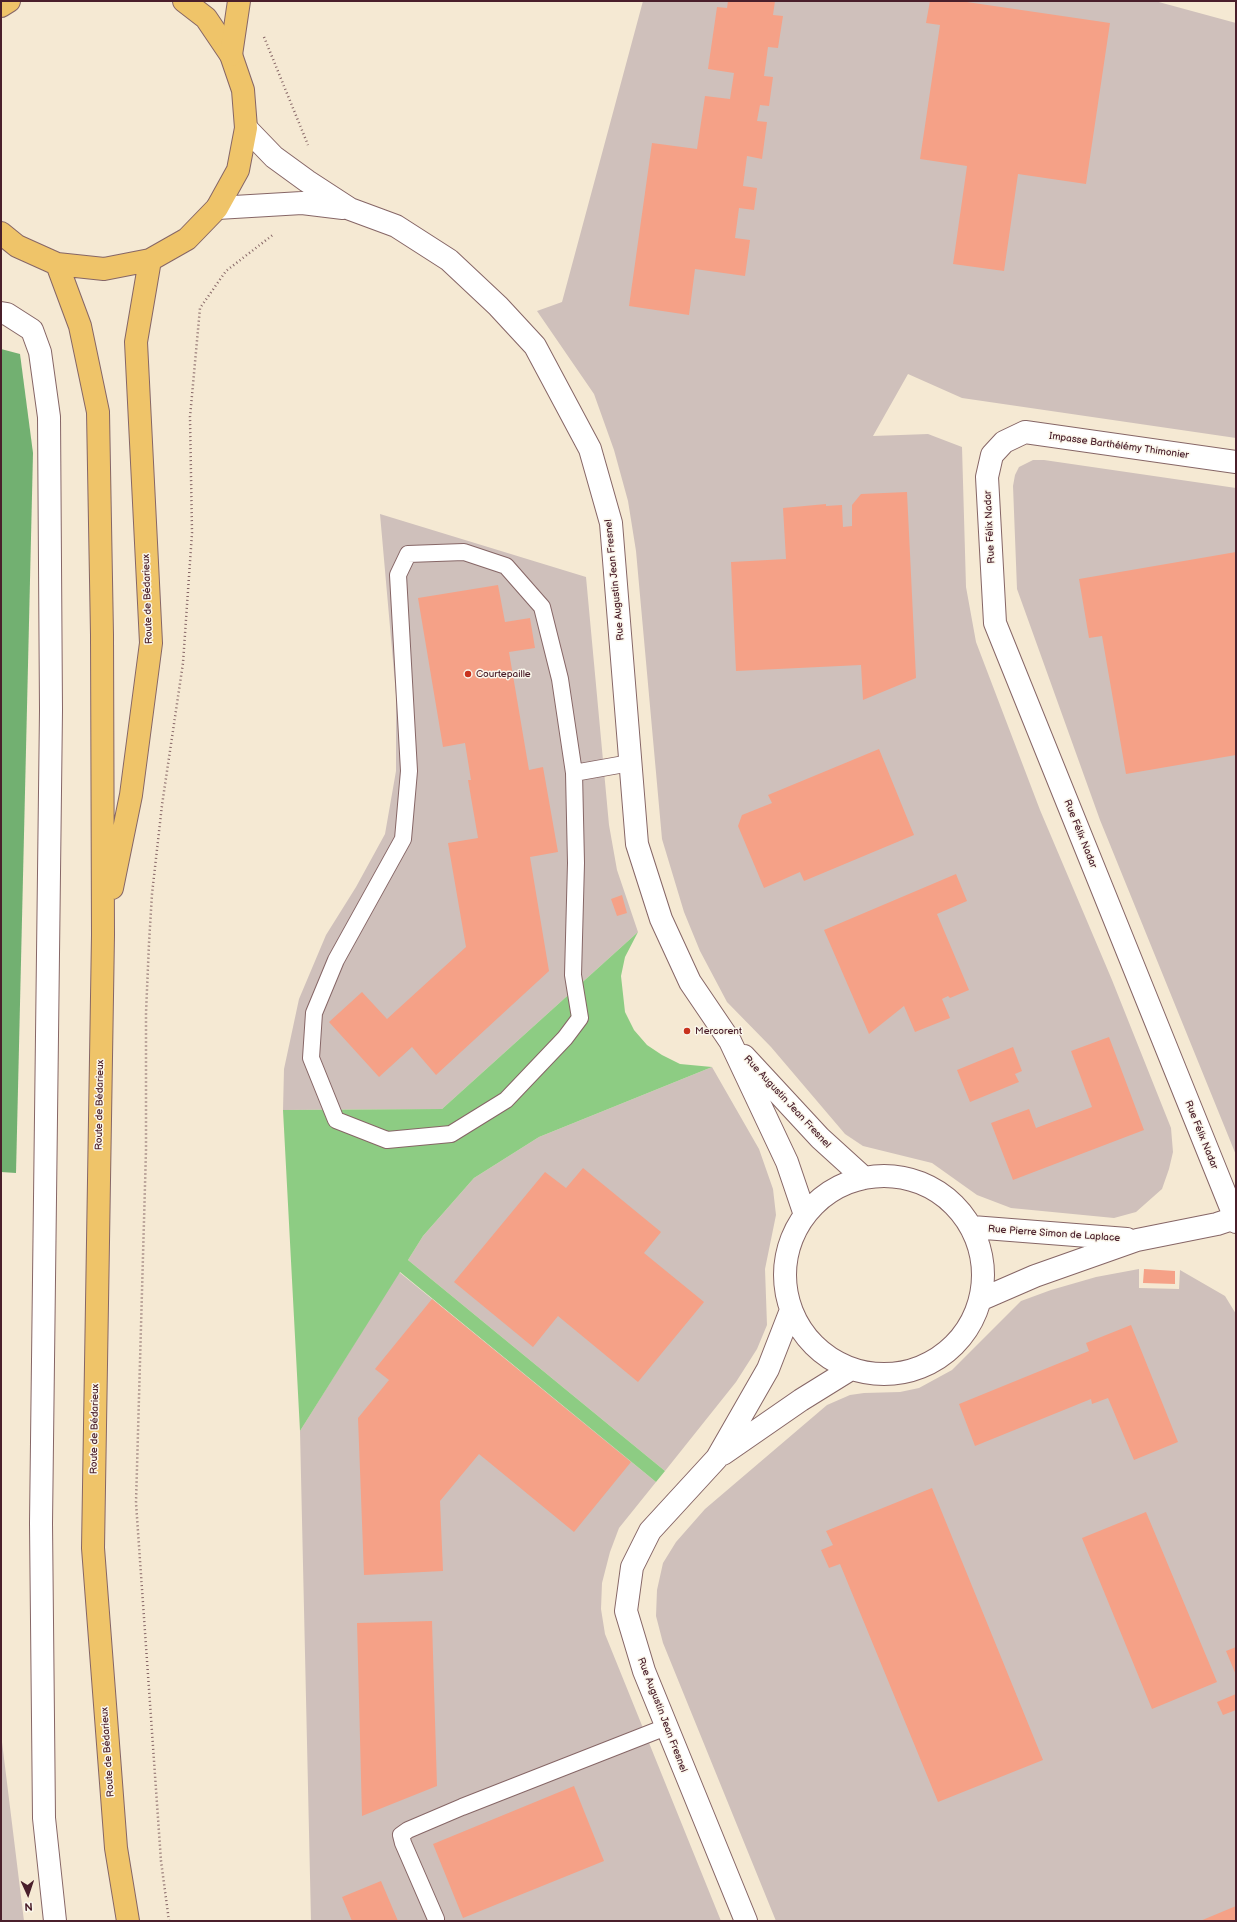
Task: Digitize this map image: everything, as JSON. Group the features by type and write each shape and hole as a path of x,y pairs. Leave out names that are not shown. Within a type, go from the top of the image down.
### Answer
{"main road":[{"path":"1,6 9,1"},
{"path":"1,233 17,246 57,264 104,269 150,260 188,239 218,208 238,170 246,128 243,90 231,55 206,18 184,1"},
{"path":"231,55 239,1"},
{"name":"Route de Bédarieux","path":"103,935 131,795 151,643 136,342 150,260"},
{"name":"Route de Bédarieux","path":"57,264 80,326 98,412 102,635 103,935 92,1548 116,1848 128,1921"}],"street":[{"name":"Rue Augustin Jean Fresnel","path":"246,128 274,157 350,209 396,226 449,260 498,306 535,346 590,449 610,523 637,844 661,919 690,982 730,1041 820,1138 864,1178"},
{"name":"Rue Augustin Jean Fresnel","path":"218,208 261,204 302,203 350,209"},
{"path":"1,313 7,314 32,330 40,352 49,417 51,710 40,1523 44,1818 55,1921"},
{"name":"Impasse Barthélémy Thimonier","path":"1004,442 1025,432 1236,462"},
{"name":"Rue Félix Nadar","path":"1004,442 992,455 987,477 995,622 1235,1220"},
{"name":"Rue Augustin Jean Fresnel","path":"730,1041 787,1162 805,1215"},
{"path":"896,1177 926,1185 952,1202 972,1227 981,1250 984,1274 982,1299 968,1330 946,1354 917,1369 884,1375 851,1369 826,1356 805,1335 791,1310 785,1286 786,1261 792,1237 805,1215 828,1194 842,1186 864,1178 896,1177"},
{"name":"Rue Pierre Simon de Laplace","path":"982,1299 1035,1276 1137,1240 1235,1220"},
{"name":"Rue Pierre Simon de Laplace","path":"972,1227 1137,1240"},
{"name":"Rue Augustin Jean Fresnel","path":"746,1921 644,1671 626,1611 632,1567 650,1531 717,1458 768,1369 791,1310"},
{"name":"Rue Augustin Jean Fresnel","path":"717,1458 801,1400 851,1369"}],"lane":[{"path":"464,552 506,566 542,607 560,679 574,772 576,863 573,975 580,1018 565,1038 506,1100 451,1134 387,1140 336,1120 311,1058 314,1012 336,960 403,839 409,771 398,575 408,554 464,552"},
{"path":"574,772 630,763"},
{"path":"436,1919 403,1843 401,1835 408,1830 462,1807 666,1727"}],"path":[{"path":"264,36 312,154 307,181"},
{"path":"170,1921 161,1862 136,1503 146,1150 146,1013 152,894 162,805 183,663 192,533 190,417 200,308 226,271 280,230 302,203"}],"shaded area":[{"path":"643,1 1155,1 1236,23 1236,438 962,398 908,374 873,436 928,434 962,447 966,587 976,642 1040,810 1112,980 1171,1128 1173,1152 1162,1189 1136,1212 1114,1218 1011,1208 977,1195 932,1163 863,1146 845,1134 771,1047 727,1002 700,951 684,912 662,839 636,551 628,501 614,450 594,394 537,311 562,302"},
{"path":"1033,460 1044,460 1236,488 1236,1155 1100,820 1017,589 1013,486 1015,475 1019,467"},
{"path":"380,514 586,577 609,825 617,870 638,932 442,1109 283,1110 284,1069 299,999 326,935 356,887 385,834 396,771 396,695"},
{"path":"712,1067 759,1149 773,1189 776,1215 765,1269 767,1325 757,1349 736,1382 665,1471 408,1260 423,1236 474,1178 539,1137"},
{"path":"1139,1269 1139,1288 1179,1289 1180,1270 1225,1296 1236,1314 1236,1921 776,1921 663,1643 656,1616 657,1590 663,1563 676,1542 705,1509 827,1405 850,1395 900,1392 919,1388 952,1370 1021,1301 1051,1290 1096,1277"},
{"path":"399,1272 656,1482 619,1528 610,1552 602,1583 601,1609 605,1634 721,1921 311,1921 300,1431"},
{"path":"1,1734 24,1921 1,1921"}],"green space":[{"path":"1,349 20,354 33,453 16,1173 1,1172"},
{"path":"638,932 625,957 621,976 625,1012 634,1030 647,1045 680,1064 712,1067 539,1137 474,1178 423,1236 408,1260 665,1471 656,1482 400,1272 300,1431 283,1110 442,1109"}],"building":[{"path":"728,1 775,1 773,15 783,16 778,48 768,47 764,76 773,77 769,106 760,105 757,121 767,122 762,159 747,156 743,186 757,188 754,210 739,208 735,238 750,240 745,276 695,269 689,315 629,306 652,143 697,149 705,96 730,99 734,73 708,69 717,7 727,8"},
{"path":"930,1 960,1 1110,23 1086,184 1018,174 1004,271 953,264 967,166 920,159 940,25 926,23"},
{"path":"907,492 916,678 863,700 861,665 736,671 731,562 786,559 783,508 826,504 826,506 842,505 843,527 852,526 852,505 861,494"},
{"path":"1236,552 1236,755 1126,774 1102,636 1089,638 1079,579"},
{"path":"498,585 505,622 530,618 535,648 509,652 529,770 543,767 558,852 530,857 549,971 436,1075 412,1047 379,1077 329,1022 362,992 387,1019 466,947 448,843 478,838 468,780 471,780 465,743 443,747 418,598"},
{"path":"879,749 914,835 804,881 800,872 764,888 738,826 742,815 772,803 768,795"},
{"path":"956,874 967,901 937,914 969,990 950,998 948,996 942,999 950,1018 915,1032 904,1006 869,1034 824,930"},
{"path":"622,895 627,913 617,916 611,899"},
{"path":"1109,1037 1144,1130 1013,1180 991,1123 1029,1109 1036,1128 1092,1107 1071,1051"},
{"path":"1013,1047 1022,1071 1015,1074 1019,1082 970,1102 957,1070"},
{"path":"583,1168 661,1232 644,1253 704,1302 638,1382 558,1316 533,1347 454,1282 545,1172 566,1188"},
{"path":"1144,1269 1175,1271 1175,1284 1143,1283"},
{"path":"432,1299 631,1462 574,1532 479,1454 440,1501 443,1571 364,1575 358,1418 389,1380 375,1369"},
{"path":"1131,1325 1178,1442 1134,1460 1108,1398 1092,1404 1091,1399 975,1446 959,1404 1089,1351 1086,1343"},
{"path":"932,1488 1043,1760 938,1802 840,1564 829,1568 821,1550 833,1545 826,1531"},
{"path":"1146,1512 1217,1682 1152,1709 1082,1538"},
{"path":"432,1621 437,1786 362,1816 357,1623"},
{"path":"1236,1647 1236,1675 1226,1651"},
{"path":"1236,1694 1236,1710 1223,1715 1217,1702"},
{"path":"574,1786 604,1861 463,1918 433,1844"},
{"path":"381,1881 398,1921 352,1921 342,1897"},
{"path":"1236,1906 1236,1921 1200,1921"}],"place":[{"name":"Courtepaille","path":"468,674"},
{"name":"Mercorent","path":"687,1031"}]}
